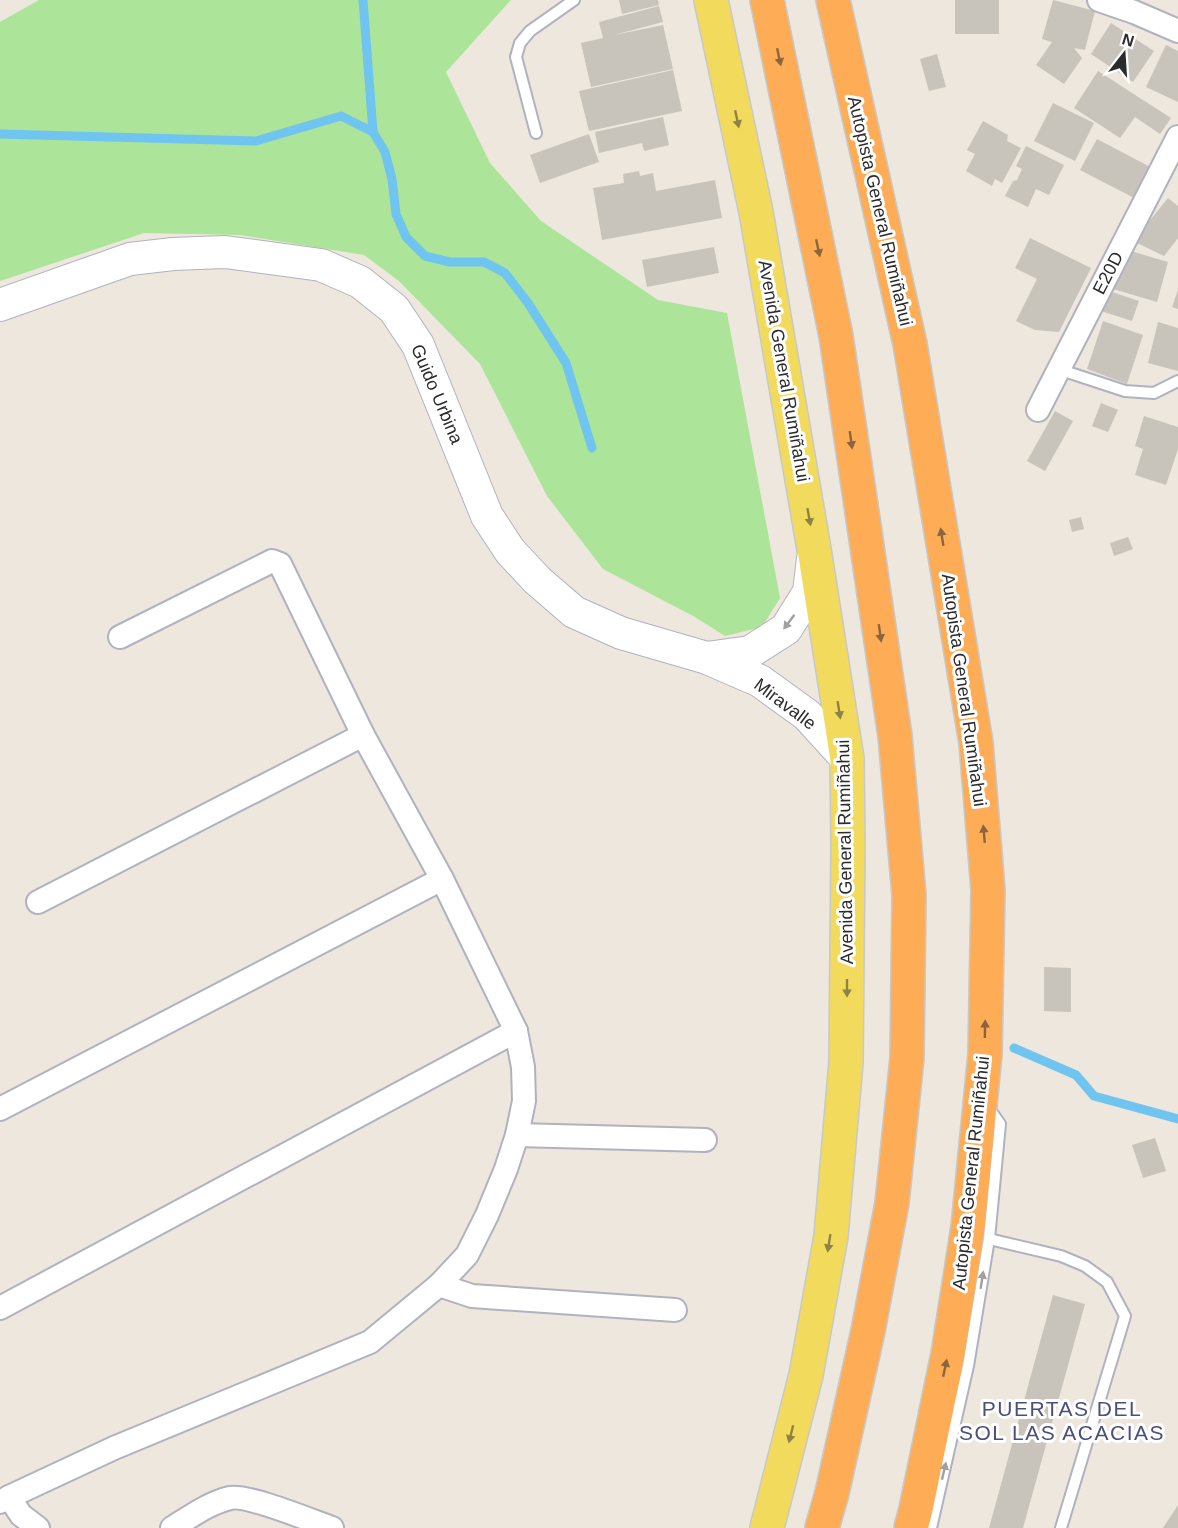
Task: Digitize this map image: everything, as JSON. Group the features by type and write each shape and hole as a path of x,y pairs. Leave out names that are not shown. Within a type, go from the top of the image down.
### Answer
{"highway":[{"path":"767,0 836,336 895,736 909,895 907,1058 892,1203 868,1331 822,1528"},
{"name":"Autopista General Rumiñahui","path":"833,0 910,344 975,742 988,890 985,1054 968,1227 948,1354 911,1528"}],"main road":[{"name":"Avenida General Rumiñahui","path":"711,0 756,212 814,549 846,759 848,859 846,1062 831,1236 806,1375 767,1528"}],"street":[{"path":"1099,0 1178,31"},
{"name":"E20D","path":"1038,410 1178,137"},
{"name":"Guido Urbina","path":"0,305 129,259 173,254 225,252 321,265 360,282 394,309 418,345 487,516 510,550 537,580 574,612 621,633 707,658"},
{"name":"Miravalle","path":"707,658 750,652 786,629 809,592 814,549"},
{"path":"38,1528 4,1499 114,1448 370,1342 440,1286 467,1255 488,1215 517,1135 524,1101 523,1067 516,1031 442,879 363,735 280,564 272,561 120,638"},
{"name":"Miravalle","path":"707,658 760,681 807,716 846,759"},
{"path":"38,902 363,735"},
{"path":"0,1109 442,879"},
{"path":"0,1308 516,1031"},
{"path":"517,1135 705,1140"},
{"path":"440,1286 472,1296 675,1310"},
{"path":"172,1528 214,1503 232,1497 250,1499 332,1528"}],"lane":[{"path":"536,133 516,57 520,43 530,30 574,0"},
{"path":"1059,369 1125,391 1154,393 1178,381"},
{"path":"931,1528 968,1366 989,1239 1000,1124 980,1097"},
{"path":"989,1239 1061,1256 1085,1266 1107,1282 1125,1316 1061,1528"}],"green space":[{"path":"39,0 511,0 446,72 490,163 541,221 658,300 727,313 780,598 762,627 725,636 695,617 603,569 547,496 480,364 399,281 364,255 240,235 144,233 0,281 0,22"}],"building":[{"path":"619,0 658,0 659,5 622,14"},
{"path":"955,0 999,0 999,34 955,34"},
{"path":"1053,0 1095,11 1085,50 1074,48 1082,58 1064,84 1036,65 1052,42 1042,39"},
{"path":"659,6 663,22 614,35 663,25 673,69 591,87 581,43 603,38 599,22"},
{"path":"1111,23 1154,51 1133,82 1091,54"},
{"path":"1166,45 1178,51 1178,102 1146,87"},
{"path":"937,54 946,87 929,91 920,59"},
{"path":"673,70 682,111 589,131 579,91"},
{"path":"1098,71 1171,118 1160,134 1135,117 1120,138 1074,108"},
{"path":"1053,103 1094,123 1075,161 1034,141"},
{"path":"663,117 669,145 644,151 642,143 599,153 595,132"},
{"path":"983,121 1008,135 1007,141 1021,148 1002,183 995,179 992,186 966,171 975,154 967,150"},
{"path":"589,134 599,162 540,183 530,155"},
{"path":"1097,139 1154,169 1138,200 1080,170"},
{"path":"1026,146 1064,165 1049,195 1036,189 1028,207 1005,196 1022,169 1016,166"},
{"path":"639,171 640,176 653,173 656,191 715,180 722,218 602,240 593,188 624,183 623,174"},
{"path":"1168,198 1178,206 1178,238 1164,256 1133,241"},
{"path":"1030,238 1091,268 1059,332 1035,330 1016,321 1037,279 1015,268"},
{"path":"714,247 719,273 647,287 642,260"},
{"path":"1124,249 1168,262 1157,302 1113,289"},
{"path":"1178,290 1178,309 1172,307"},
{"path":"1109,291 1139,301 1132,321 1101,311"},
{"path":"1103,321 1143,335 1127,384 1087,369"},
{"path":"1158,322 1178,328 1178,371 1148,363"},
{"path":"1101,403 1118,410 1108,432 1092,426"},
{"path":"1055,411 1073,421 1045,471 1027,461"},
{"path":"1144,416 1178,427 1178,449 1166,485 1135,475 1143,449 1135,446"},
{"path":"1081,517 1084,529 1072,532 1069,520"},
{"path":"1128,537 1133,549 1114,556 1110,543"},
{"path":"1044,967 1071,968 1071,1012 1044,1011"},
{"path":"1155,1138 1166,1171 1143,1178 1132,1145"},
{"path":"1053,1295 1085,1304 1023,1528 989,1528"},
{"path":"1178,1505 1178,1528 1163,1528"}],"waterway":[{"path":"363,0 373,132 385,152 392,179 396,214 406,237 425,256 450,262 484,262 505,273 528,303 566,363 592,448"},
{"path":"0,134 256,141 341,116 373,132"},
{"path":"1014,1048 1076,1075 1094,1096 1178,1119"}],"district":[{"name":"PUERTAS DEL SOL LAS ACACIAS","path":"1062,1420"}]}
